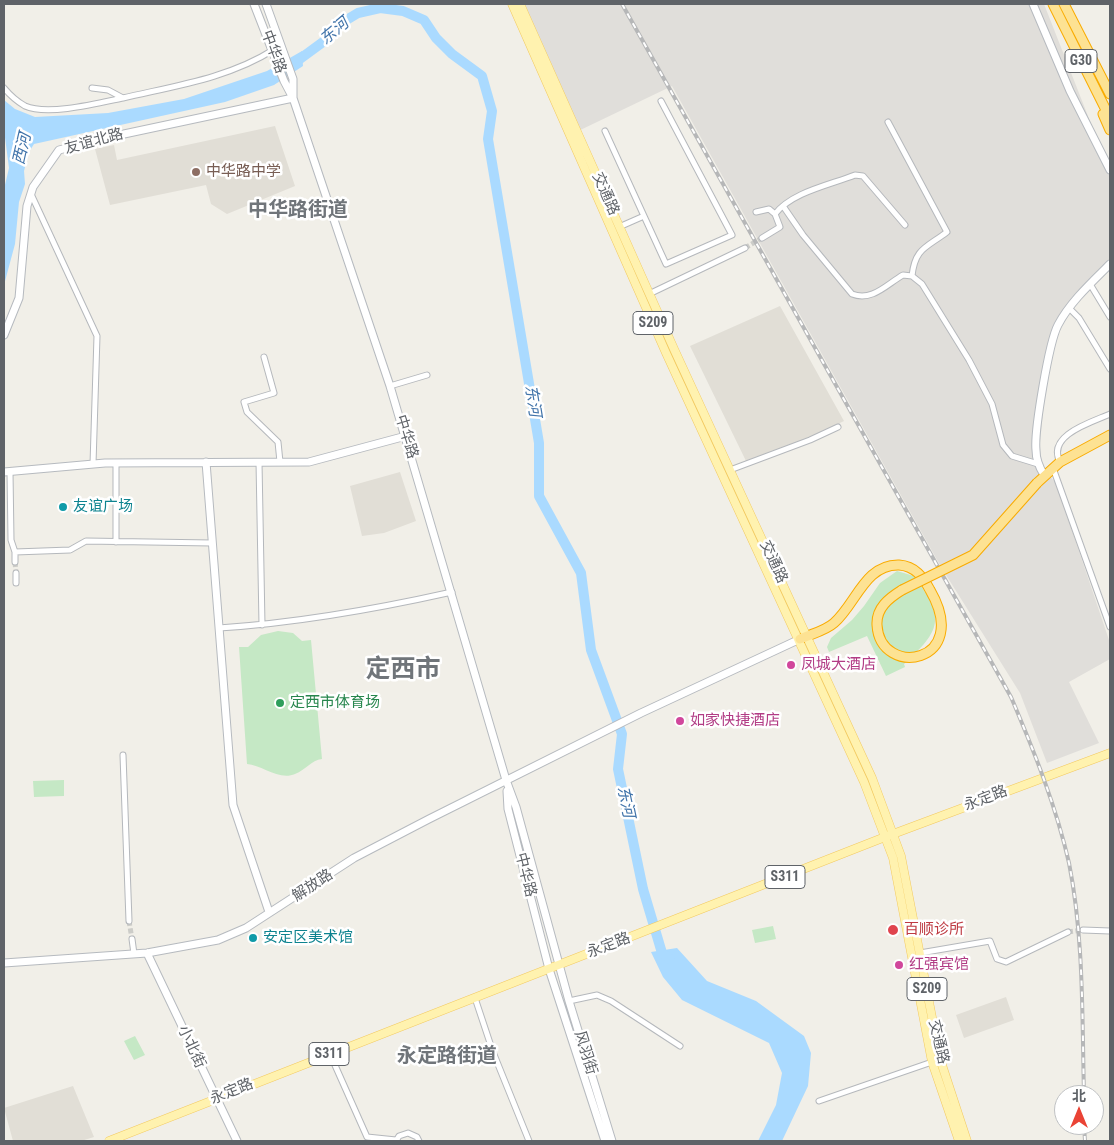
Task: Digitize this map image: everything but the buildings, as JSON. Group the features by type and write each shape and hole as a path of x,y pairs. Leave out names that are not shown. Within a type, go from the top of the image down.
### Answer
{"highway":[{"name":"G30","path":"1053,4 1110,118"},
{"name":"G30","path":"1064,4 1110,94"},
{"path":"1077,54 1110,130"},
{"path":"804,638 834,624 872,574 881,568 903,565 914,569 922,576 932,592 942,623 942,632 934,648 918,656 908,658 898,655 882,642 877,621 885,602 902,590 947,570 973,555 1044,475 1056,465 1110,435"},
{"path":"1095,444 1110,441"}],"main road":[{"name":"交通路","path":"512,4 666,352 872,778 889,836 932,1062 959,1141"},
{"name":"交通路","path":"520,4 804,638"},
{"name":"永定路","path":"109,1141 889,836 1110,753"},
{"name":"交通路","path":"889,836 901,856 940,1060 967,1141"}],"street":[{"name":"中华路","path":"254,4 284,81 293,98 406,436 506,780 516,807 560,965"},
{"name":"中华路","path":"266,4 293,79 293,98"},
{"path":"1033,4 1070,91 1110,170"},
{"path":"4,88 26,106 52,109 75,108 212,76 256,60 273,51"},
{"path":"92,88 108,90 123,98"},
{"name":"友谊北路","path":"4,335 19,298 27,206 33,187 59,150 124,134 293,98"},
{"path":"605,131 666,264 732,235 661,101"},
{"path":"888,122 947,232 914,259 912,276"},
{"path":"775,214 783,206 801,195 855,176 863,176 905,226"},
{"path":"31,194 97,336 93,464"},
{"path":"783,206 803,235 852,294 861,297 875,294 903,275 912,276 922,284 973,367 992,404 1003,445 1012,456 1038,464"},
{"path":"756,212 769,209 775,214 780,227 762,238"},
{"path":"619,227 644,216"},
{"path":"649,294 745,248"},
{"path":"1044,475 1038,464 1035,448 1049,357 1058,325 1090,284 1110,264"},
{"path":"1090,284 1110,317"},
{"path":"1070,309 1079,318 1110,368"},
{"path":"264,357 274,393 244,402 247,412 278,442 280,462"},
{"path":"390,386 427,375"},
{"path":"1110,414 1068,434 1059,444 1056,465 1110,627"},
{"path":"730,470 810,440 838,427"},
{"path":"15,562 15,552 11,540 7,472 116,463 318,461 406,436"},
{"path":"206,462 233,805 269,912"},
{"path":"259,462 262,625"},
{"path":"116,463 116,542"},
{"path":"15,552 70,550 86,541 212,543"},
{"path":"16,573 16,583"},
{"path":"219,628 262,625 393,605 452,592"},
{"name":"解放路","path":"4,963 147,953 218,940 246,928 354,858 641,713 804,638"},
{"path":"124,755 129,921"},
{"name":"中华路","path":"506,780 508,809 549,969"},
{"path":"1083,930 1110,931"},
{"path":"920,953 990,941 997,959 1006,962 1068,932"},
{"path":"132,939 134,954"},
{"name":"小北街","path":"147,953 215,1099 237,1141"},
{"name":"风羽街","path":"560,965 569,1001 612,1141"},
{"name":"风羽街","path":"549,969 605,1141"},
{"path":"569,1001 598,995 611,1001 680,1046"},
{"path":"475,998 493,1052 529,1141"},
{"path":"330,1054 367,1137 396,1141 403,1134 408,1133 413,1134 419,1141"},
{"path":"819,1102 932,1062"}],"shaded area":[{"path":"520,4 1044,4 1110,172 1110,258 1051,332 1038,463 1056,483 1110,643 1110,659 1069,682 1099,743 1047,763 1020,693 941,567 672,86 572,134"},
{"name":"中华路中学","path":"275,126 295,186 227,214 211,204 206,185 110,205 95,149 114,145 117,160"},
{"path":"780,306 844,421 806,439 746,461 690,346"},
{"path":"400,472 416,521 384,533 362,536 350,486"},
{"path":"1006,997 1014,1020 964,1038 956,1015"},
{"path":"73,1086 94,1137 81,1141 13,1141 4,1108"}],"green space":[{"path":"897,571 914,576 931,603 935,614 935,623 932,633 926,642 904,664 905,667 886,676 867,636 829,652 827,647 831,638 852,620 880,583"},
{"name":"定西市体育场","path":"278,631 293,633 302,641 311,640 322,759 289,776 283,776 247,764 239,647 248,647 261,635"},
{"path":"64,780 64,796 34,797 33,781"},
{"path":"773,926 776,939 755,943 752,930"},
{"path":"135,1036 145,1055 134,1060 124,1041"}],"water":[{"name":"西河","path":"302,51 303,66 274,85 225,102 34,144 29,152 24,171 25,184 19,202 15,244 4,285 4,189 9,168 4,130 4,100 15,109 35,117 108,113 184,99 267,71"},
{"path":"677,948 707,981 756,1001 804,1036 811,1053 808,1086 782,1141 758,1141 776,1105 782,1073 769,1043 682,1000 663,977 651,952"}],"waterway":[{"name":"东河","path":"293,64 323,42 338,25 358,13 380,8 403,11 424,20 436,38 452,54 482,76 492,111 488,139 539,443 539,496 581,573 591,650 622,734 618,769 643,889 662,953 670,959"}],"tunnel":[{"path":"745,248 762,238"},
{"path":"15,562 16,573"},
{"path":"129,921 132,939"},
{"path":"1068,932 1083,930"}],"railway":[{"path":"622,4 1011,697 1044,779 1069,863 1080,949 1084,1085"},
{"path":"1085,1135 1085,1141"}],"place":[{"name":"中华路中学","path":"196,172"},
{"name":"友谊广场","path":"63,507"},
{"name":"凤城大酒店","path":"791,665"},
{"name":"定西市体育场","path":"280,703"},
{"name":"如家快捷酒店","path":"680,721"},
{"name":"百顺诊所","path":"893,930"},
{"name":"安定区美术馆","path":"253,938"},
{"name":"红强宾馆","path":"899,965"}],"district":[{"name":"中华路街道","path":"298,211"},
{"name":"定西市","path":"403,671"},
{"name":"永定路街道","path":"447,1057"}]}
